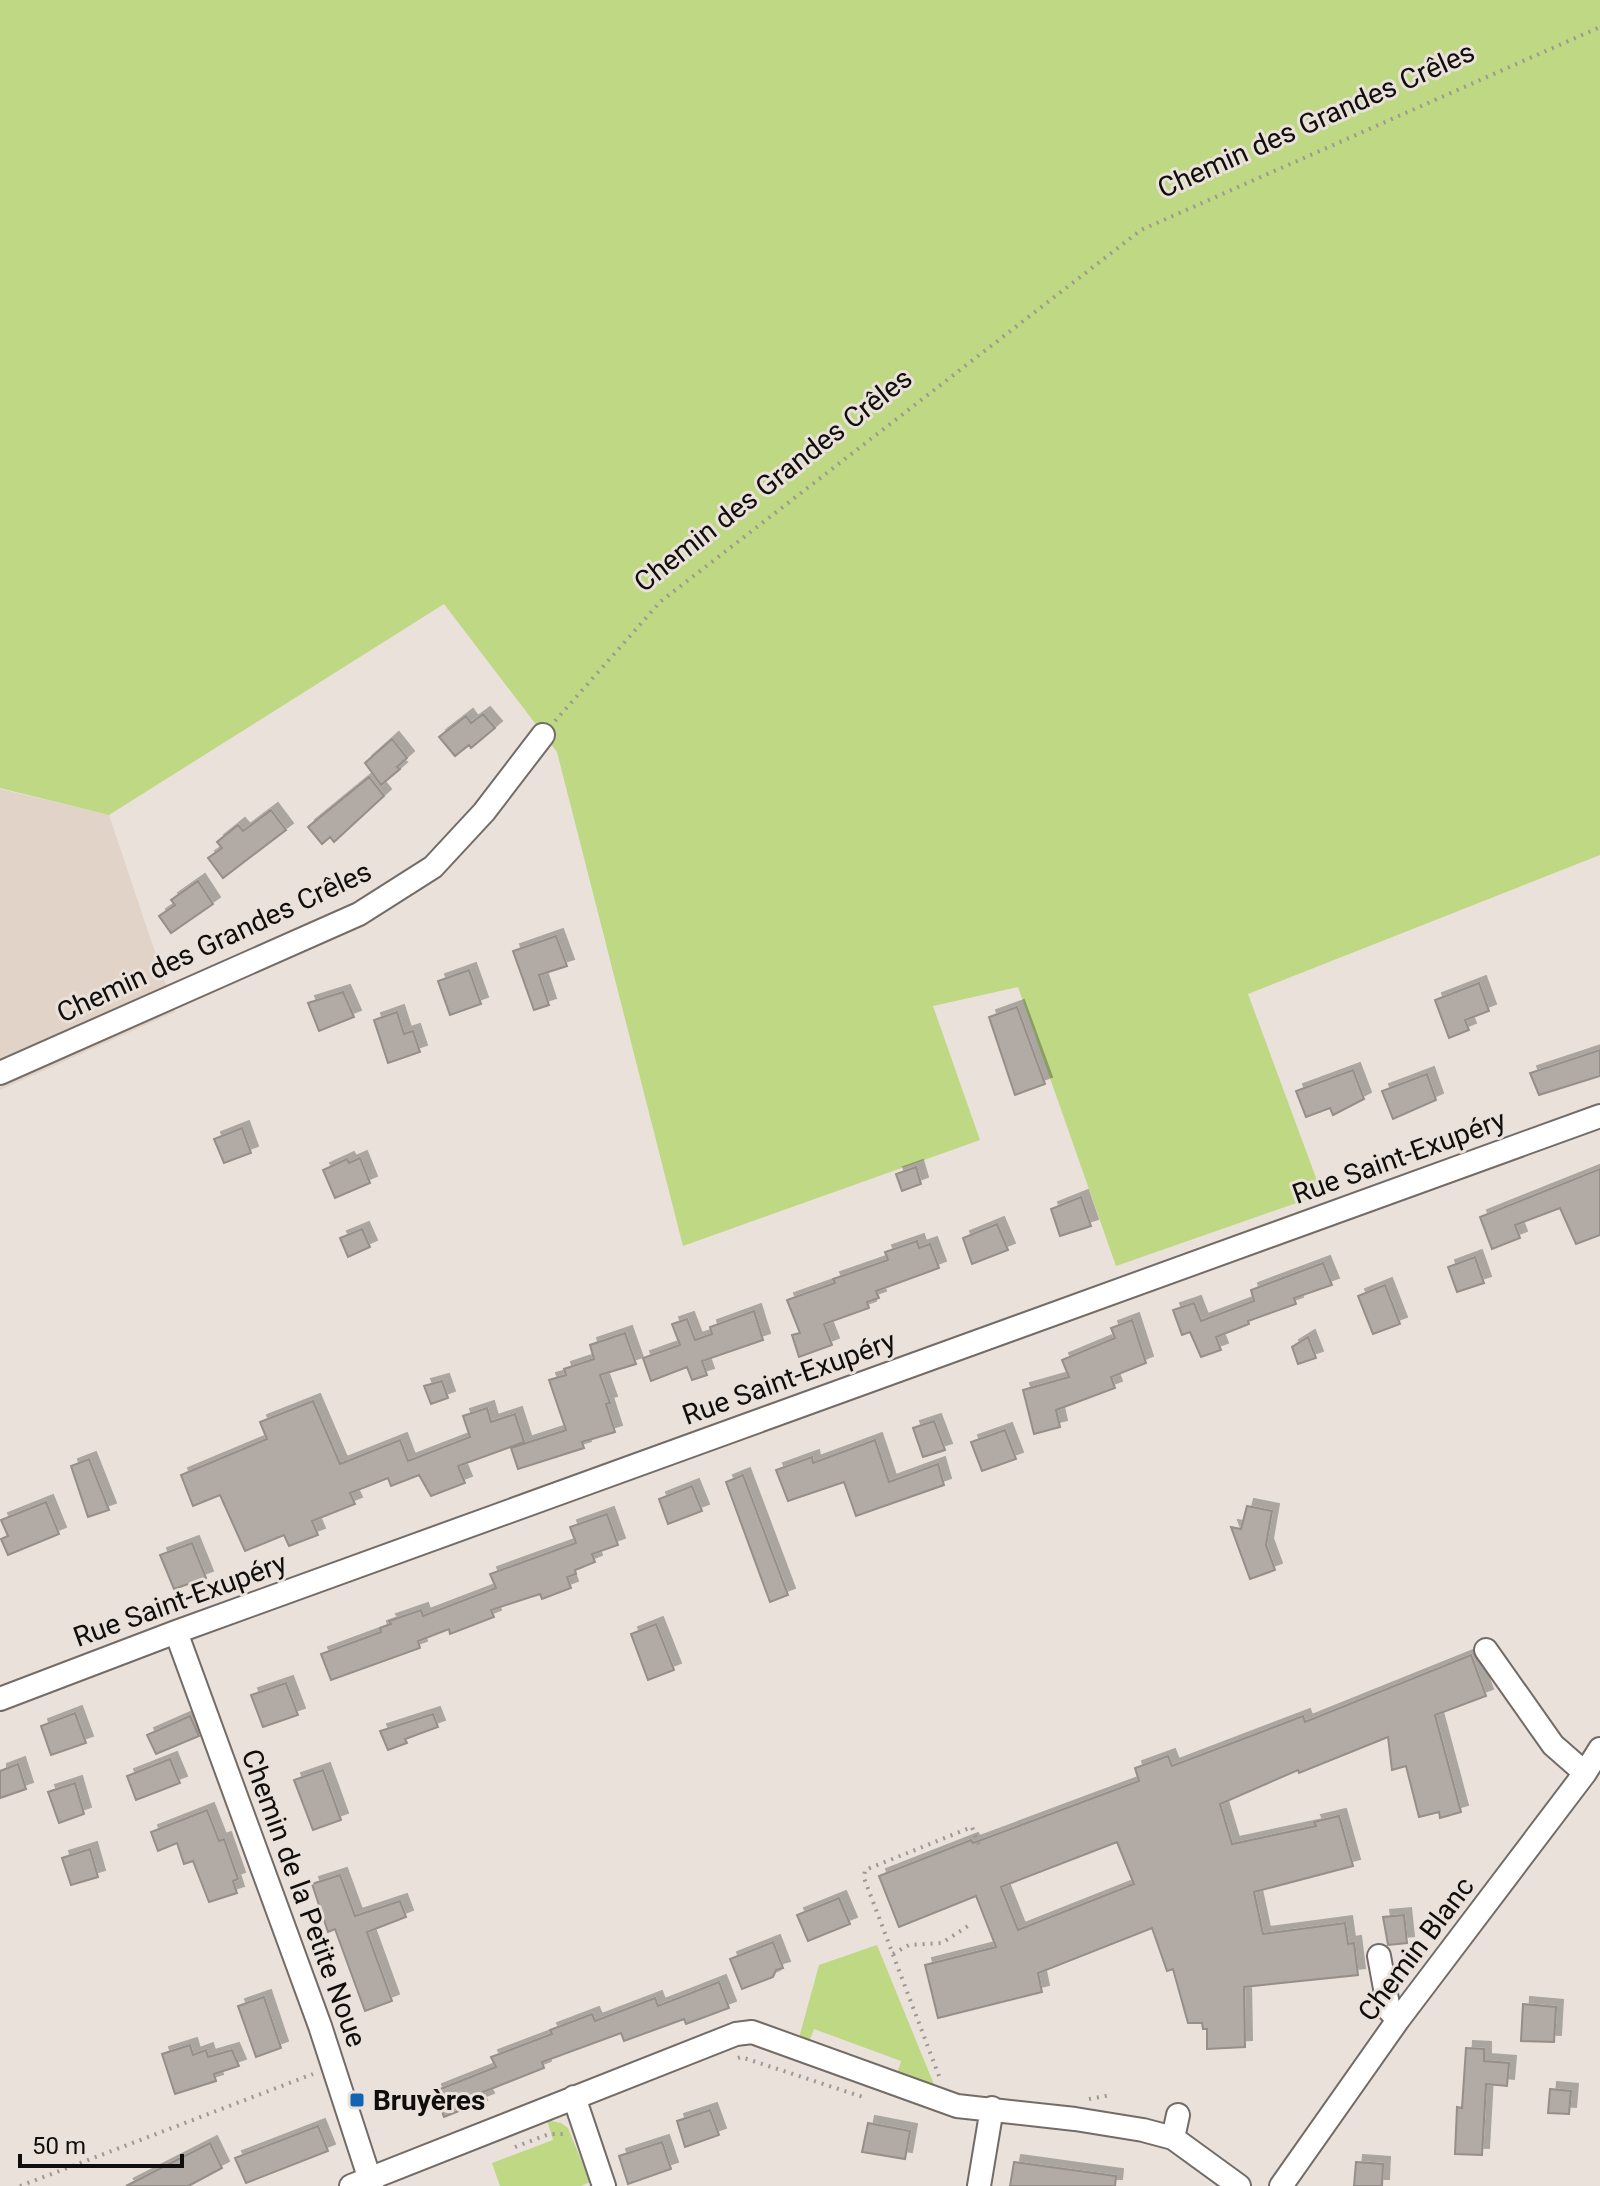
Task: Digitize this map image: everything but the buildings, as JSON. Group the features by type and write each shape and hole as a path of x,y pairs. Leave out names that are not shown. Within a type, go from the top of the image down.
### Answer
{"street":[{"name":"Chemin des Grandes Crêles","path":"0,1073 359,914 433,867 484,812 543,735"},
{"name":"Rue Saint-Exupéry","path":"0,1699 176,1632 1600,1116"},
{"name":"Chemin de la Petite Noue","path":"176,1632 333,2066 364,2183"},
{"path":"1486,1650 1553,1745 1585,1773"},
{"name":"Chemin Blanc","path":"1281,2186 1398,2020 1600,1749"},
{"path":"1379,1956 1389,2010 1398,2020"},
{"path":"364,2183 574,2097 736,2034 752,2032 957,2106 992,2108 1143,2130 1173,2138 1239,2186"},
{"path":"574,2097 604,2186"},
{"path":"979,2186 992,2108"},
{"path":"1173,2138 1178,2115"}],"path":[{"name":"Chemin des Grandes Crêles","path":"543,735 660,602 1141,230 1600,27"},
{"path":"942,2082 864,1878 865,1870 972,1827 980,1848"},
{"path":"893,1954 909,1945 942,1943 968,1926"},
{"path":"727,2063 741,2057 871,2100"},
{"path":"20,2186 333,2066"},
{"path":"1079,2102 1111,2095"},
{"path":"507,2150 549,2134 587,2133"}],"shaded area":[{"path":"0,789 109,815 175,1012 0,1090"}],"green space":[{"path":"0,0 1600,0 1600,855 1248,994 1322,1194 1116,1266 1018,987 933,1006 980,1140 683,1246 557,752 444,604 109,815 0,788"},
{"path":"877,1945 935,2087 896,2077 901,2061 814,2029 808,2045 799,2038 819,1965"},
{"path":"547,2120 568,2128 590,2182 581,2186 500,2186 492,2163 553,2140"}],"place":[{"name":"Bruyères","path":"357,2100"}]}
